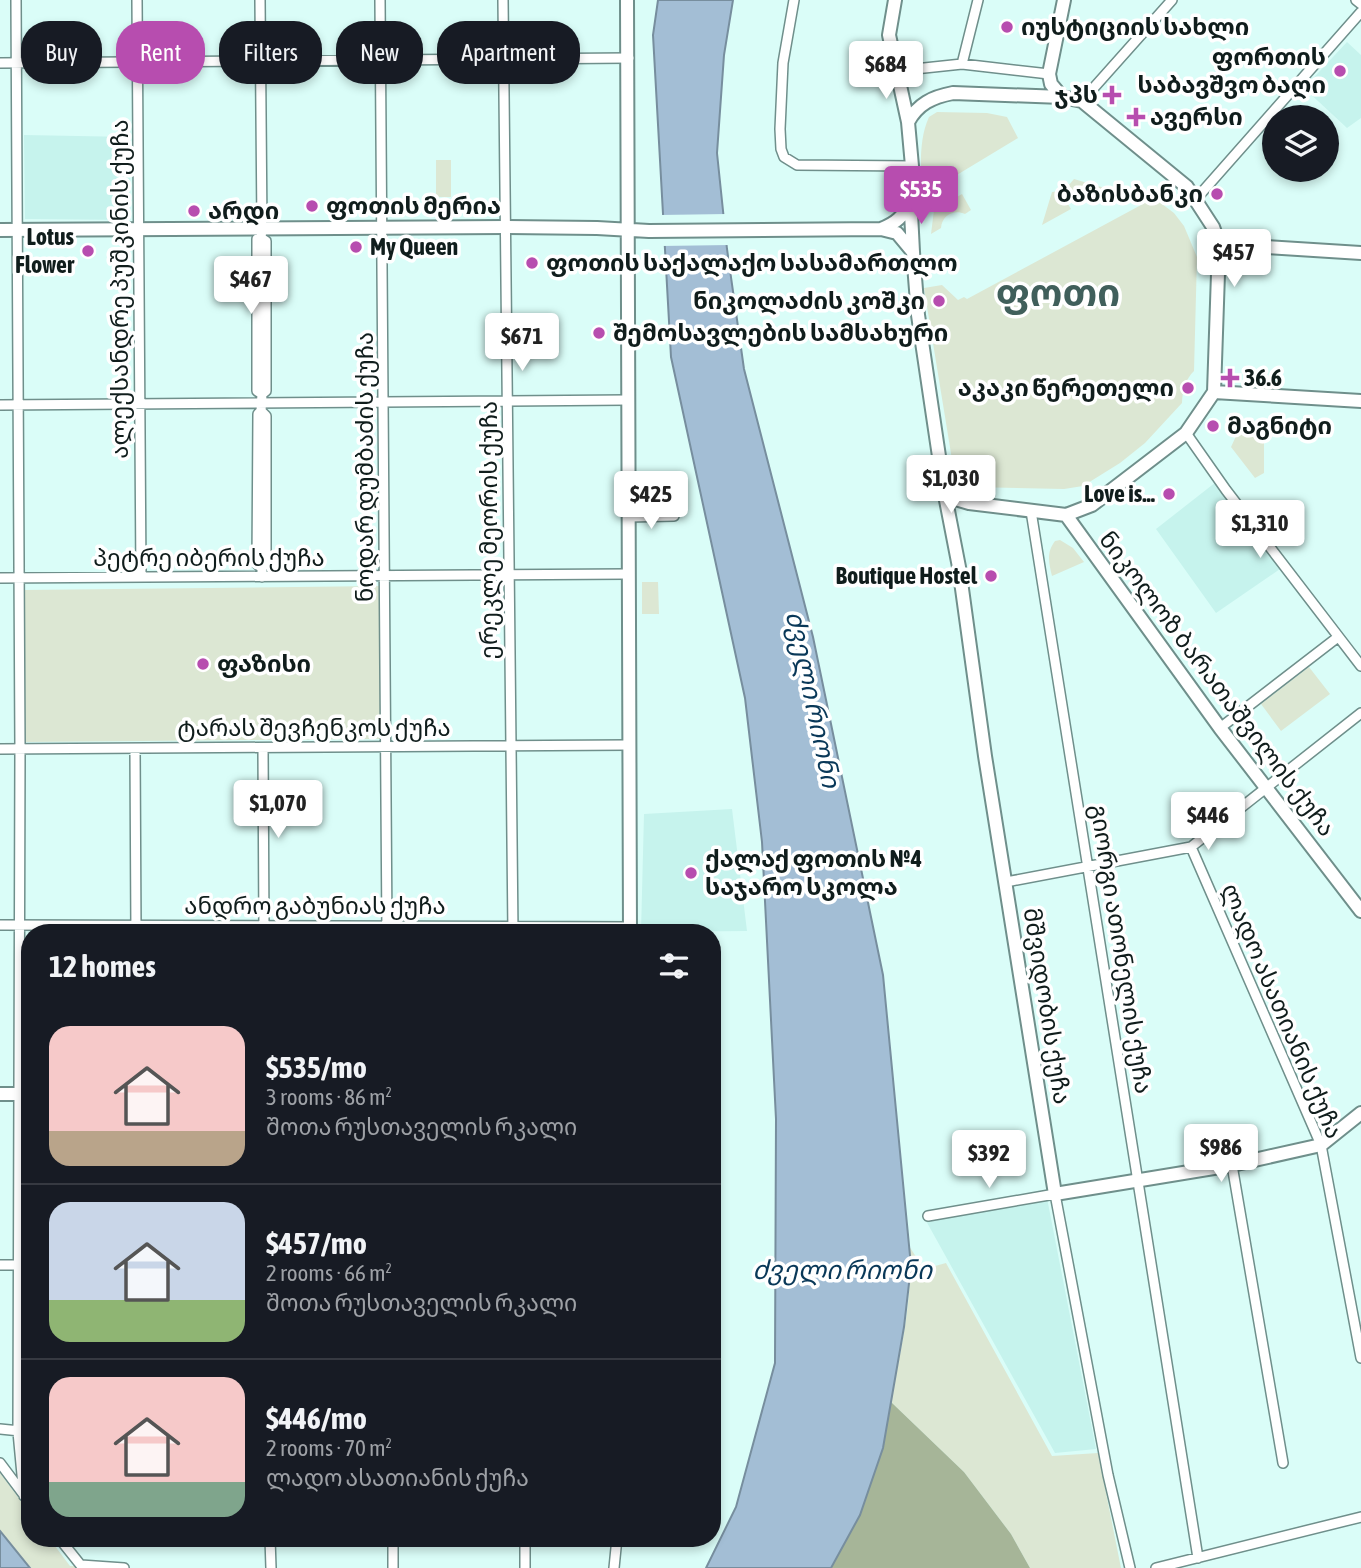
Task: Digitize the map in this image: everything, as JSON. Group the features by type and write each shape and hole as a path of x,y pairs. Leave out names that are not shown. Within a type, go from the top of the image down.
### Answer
{"street":[{"path":"16,0 21,993"},
{"name":"ალექსანდრე პუშკინის ქუჩა","path":"137,0 137,21"},
{"path":"260,0 260,21"},
{"name":"ნოდარ დუმბაძის ქუჩა","path":"380,0 380,21"},
{"name":"ერეკლე მეორის ქუჩა","path":"503,0 503,21"},
{"path":"627,0 630,924"},
{"path":"794,0 783,63 780,129 781,149 785,157 797,165 912,166"},
{"name":"მშვიდობის ქუჩა","path":"895,0 889,36 908,122 912,166 912,252 918,315 946,509 959,567 985,756 1055,1194 1108,1475 1130,1568"},
{"path":"962,64 978,0"},
{"path":"1062,97 1051,84 1049,74 1064,0"},
{"path":"1082,101 1172,0"},
{"path":"1356,0 1361,4"},
{"path":"1196,199 1359,18"},
{"path":"580,58 629,58"},
{"path":"0,63 116,62"},
{"path":"897,71 962,64 1049,74"},
{"name":"ალექსანდრე პუშკინის ქუჩა","path":"137,84 141,578"},
{"path":"260,84 261,233 257,241 257,391 262,403 258,414 257,564 262,572"},
{"name":"ნოდარ დუმბაძის ქუჩა","path":"380,84 387,924"},
{"name":"ერეკლე მეორის ქუჩა","path":"504,84 513,924"},
{"path":"908,122 923,103 953,93 1062,97 1082,101 1188,187 1213,227 1219,244 1214,392 1186,433 1092,505 1066,515 969,503 952,498 944,490"},
{"path":"896,228 911,200"},
{"path":"0,230 138,228 261,233 382,227 649,231 896,228"},
{"path":"896,228 912,252"},
{"path":"1219,244 1361,253"},
{"path":"1214,392 1361,401"},
{"path":"0,405 627,400"},
{"path":"1186,433 1226,491 1361,667"},
{"path":"946,509 969,503"},
{"name":"გიორგი ათონელის ქუჩა","path":"1031,511 1198,1558"},
{"name":"ნიკოლოზ ბარათაშვილის ქუჩა","path":"1066,515 1220,728 1361,911"},
{"path":"628,517 674,516"},
{"name":"პეტრე იბერის ქუჩა","path":"0,578 141,578 262,572 385,576 628,574"},
{"path":"1220,728 1338,637"},
{"path":"1006,882 1191,847 1361,713"},
{"name":"ტარას შევჩენკოს ქუჩა","path":"0,750 628,745"},
{"path":"135,748 136,924"},
{"path":"262,748 264,924"},
{"name":"ლადო ასათიანის ქუჩა","path":"1191,847 1321,1145 1357,1317 1361,1358"},
{"name":"ანდრო გაბუნიას ქუჩა","path":"0,925 19,925"},
{"path":"0,1094 21,1094"},
{"path":"928,1216 1232,1165 1321,1145 1361,1113"},
{"path":"1232,1165 1283,1463"},
{"path":"21,1180 18,1265 18,1432 21,1454"},
{"path":"0,1265 18,1265"},
{"path":"0,1429 18,1432"},
{"path":"0,1463 21,1491"},
{"path":"1156,1568 1361,1517"},
{"path":"66,1547 82,1567 124,1568"},
{"path":"270,1547 271,1568"},
{"path":"393,1547 393,1568"},
{"path":"525,1547 526,1568"},
{"path":"614,1568 616,1547"}],"shaded area":[{"name":"ფორთის საბავშვო ბაღი","path":"1347,42 1361,55 1361,118 1347,128 1339,121 1339,105 1322,105 1304,88"},
{"path":"24,135 131,137 129,220 25,219"},
{"path":"1216,482 1280,569 1216,613 1156,529"},
{"name":"ქალაქ ფოთის №4 საჯარო სკოლა","path":"732,809 747,931 721,931 721,924 641,924 644,814"},
{"path":"1047,1198 1096,1449 1055,1453 925,1219"}],"green space":[{"path":"937,112 987,113 1007,117 1018,138 922,196 923,136 929,117"},
{"path":"436,160 451,160 451,197 436,197"},
{"path":"1074,179 1108,189 1079,205 1068,186"},
{"path":"1060,191 1071,209 1042,225 1052,192"},
{"path":"962,194 971,210 965,214 956,212 949,215 943,220 941,228 931,234 934,210"},
{"path":"1154,198 1174,213 1184,226 1197,257 1194,371 1185,386 1182,403 1145,443 1120,463 1083,486 1064,489 969,487 959,484 955,478 924,288 942,285 958,300 964,297 967,299"},
{"path":"1237,434 1264,434 1264,473 1255,478 1231,447"},
{"path":"1060,540 1073,548 1084,562 1052,576 1049,554 1055,541"},
{"path":"642,582 658,582 659,614 642,614"},
{"name":"ფაზისი","path":"381,586 382,739 24,742 23,590"},
{"path":"1309,667 1330,694 1281,731 1261,704"},
{"path":"909,1246 924,1269 946,1263 1052,1456 1098,1453 1121,1568 1030,1568 1011,1534 964,1472 891,1402 908,1305"},
{"path":"891,1402 964,1472 1011,1534 1030,1568 831,1568 860,1515 883,1448"},
{"path":"0,1473 21,1501 21,1547 56,1547 70,1566 124,1568 30,1568 0,1531"}],"water":[{"name":"ძველი რიონი","path":"658,0 733,0 724,55 717,153 744,369 813,637 883,975 911,1266 904,1327 883,1448 860,1515 831,1568 706,1568 716,1547 721,1547 721,1538 736,1507 775,1363 776,1119 762,842 745,698 671,357 653,35"},
{"path":"0,1531 30,1568 0,1568"}],"pier":[{"path":"727,214 730,245 661,246 660,215"}],"place":[{"name":"იუსტიციის სახლი","path":"1007,27"},
{"name":"ფორთის საბავშვო ბაღი","path":"1340,71"},
{"name":"ჯპს","path":"1112,95"},
{"name":"ავერსი","path":"1136,117"},
{"name":"ბაზისბანკი","path":"1217,194"},
{"name":"ფოთის მერია","path":"312,206"},
{"name":"არდი","path":"194,211"},
{"name":"My Queen","path":"356,247"},
{"name":"Lotus Flower","path":"88,251"},
{"name":"ფოთის საქალაქო სასამართლო","path":"532,263"},
{"name":"ნიკოლაძის კოშკი","path":"939,301"},
{"name":"შემოსავლების სამსახური","path":"599,333"},
{"name":"36.6","path":"1230,378"},
{"name":"აკაკი წერეთელი","path":"1188,388"},
{"name":"მაგნიტი","path":"1213,426"},
{"name":"Love is...","path":"1169,494"},
{"name":"Boutique Hostel","path":"991,576"},
{"name":"ფაზისი","path":"203,664"},
{"name":"ქალაქ ფოთის №4 საჯარო სკოლა","path":"691,873"}],"district":[{"name":"ფოთი","path":"1058,293"}]}
